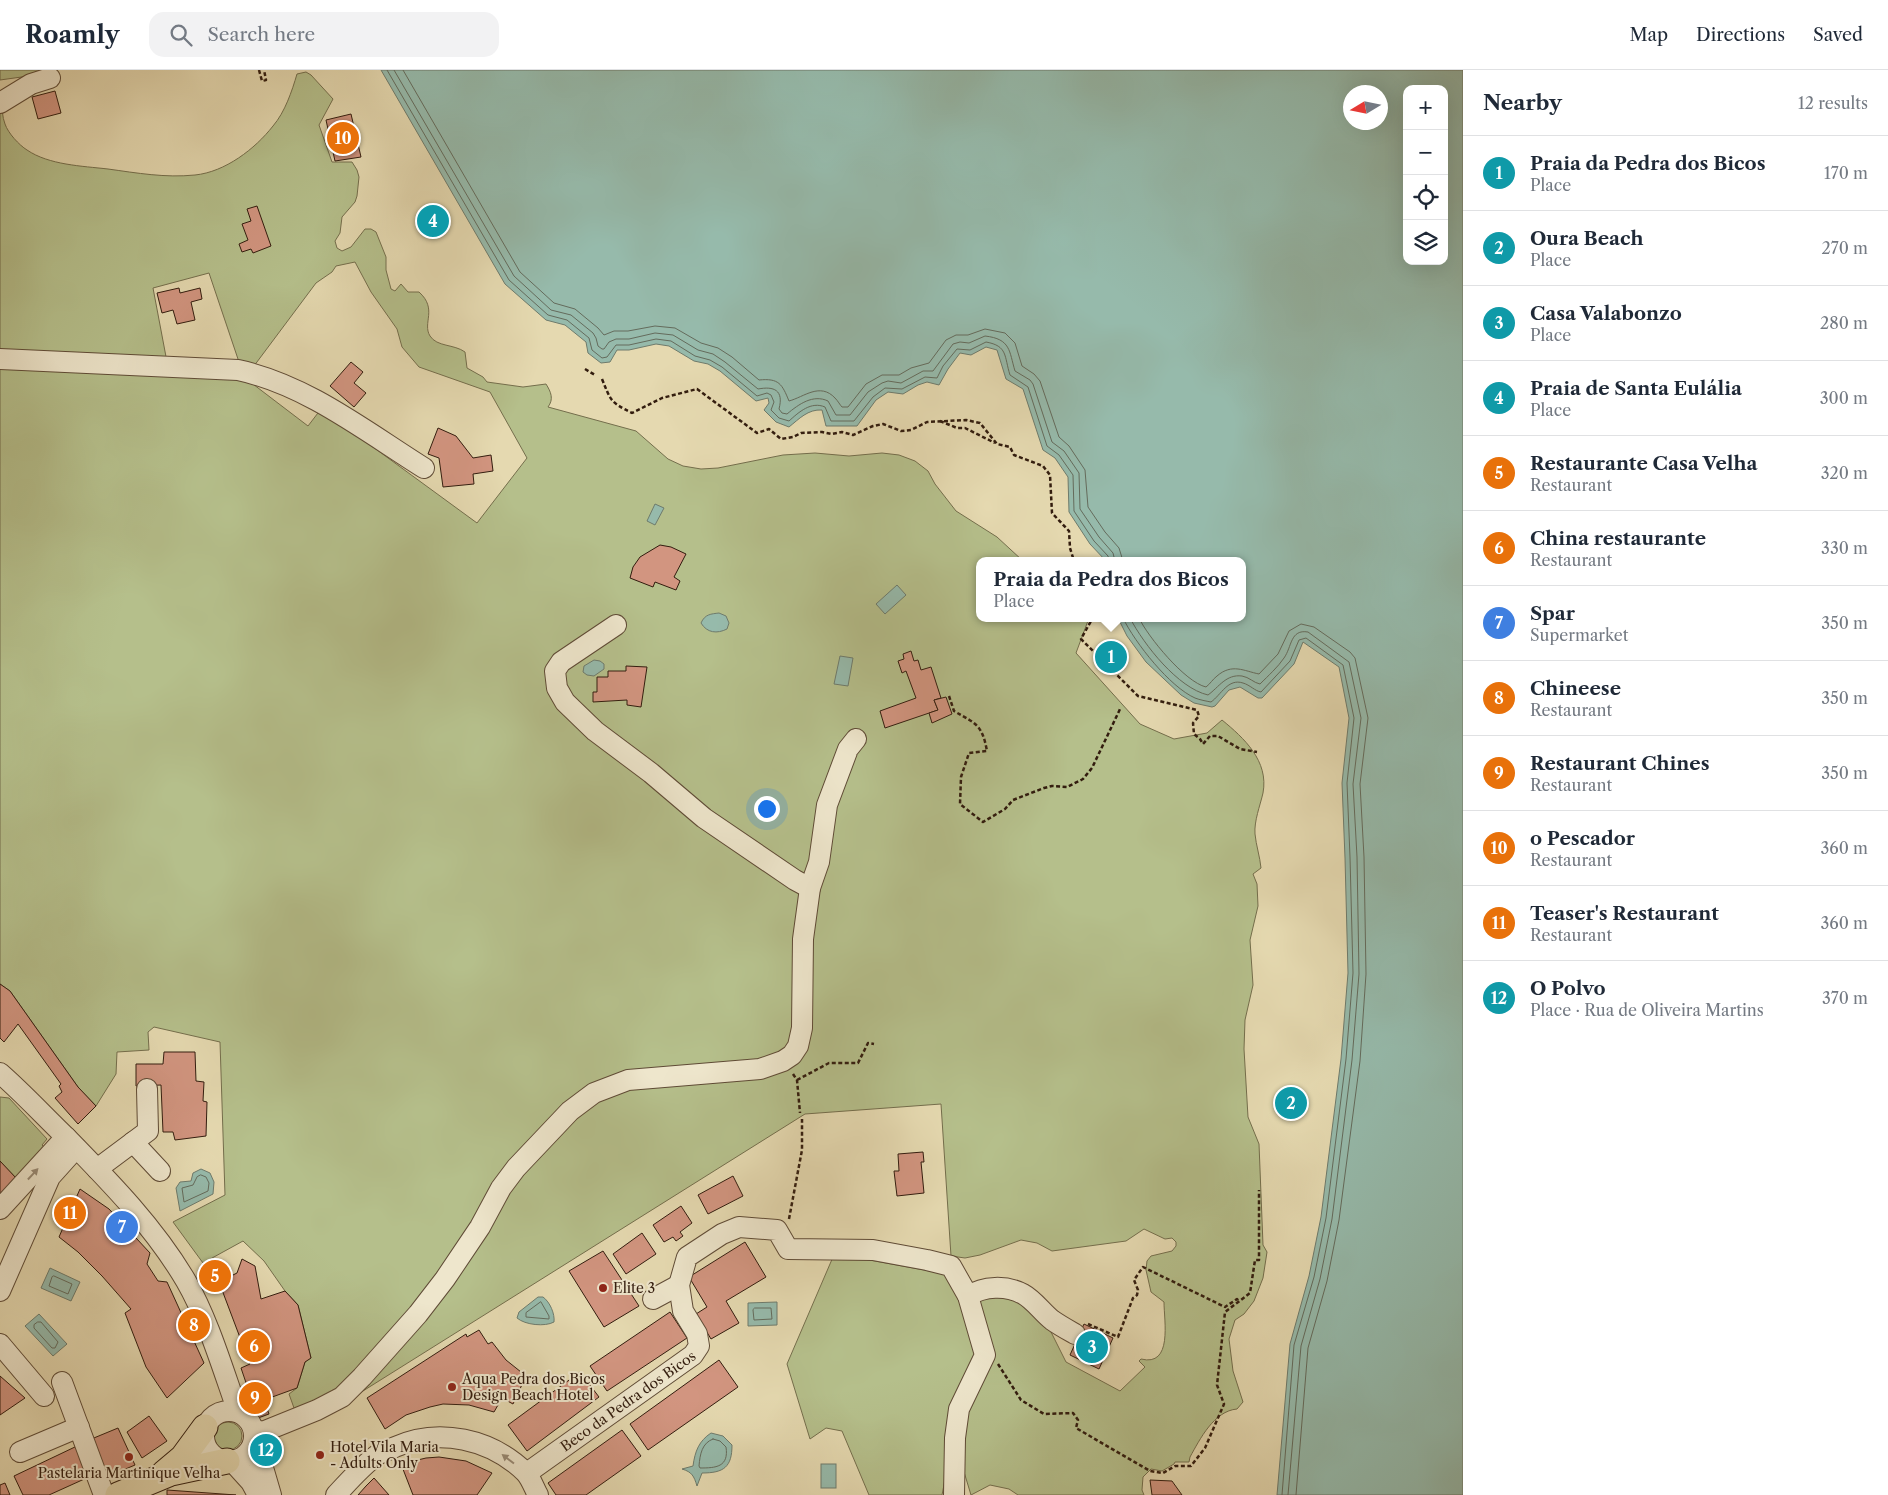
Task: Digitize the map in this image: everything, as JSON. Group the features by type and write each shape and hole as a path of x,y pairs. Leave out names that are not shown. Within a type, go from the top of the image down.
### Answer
{"main road":[{"path":"118,1495 153,1479 169,1469 183,1457 209,1422"},
{"path":"153,1479 189,1468 229,1461"}],"street":[{"path":"0,103 31,84 50,78"},
{"path":"0,359 238,370 299,390 424,468"},
{"path":"616,625 561,662 554,671 557,688 565,702 595,731 651,773 704,818 795,880 810,888"},
{"path":"229,1461 243,1457 253,1441 265,1430 317,1410 342,1396 362,1377 418,1314 445,1279 480,1227 501,1188 516,1168 570,1111 594,1093 628,1080 760,1069 783,1061 792,1055 798,1046 802,1028 803,939 810,888 820,862 827,805 848,749 856,739"},
{"path":"0,1073 23,1093 97,1169 147,1225 167,1252 187,1283 238,1412"},
{"path":"97,1169 148,1131 147,1089"},
{"path":"133,1142 160,1171"},
{"path":"0,1209 71,1143"},
{"path":"0,1291 50,1177 71,1143"},
{"name":"Beco da Pedra dos Bicos","path":"526,1473 693,1355 699,1346 697,1334 683,1311 679,1286 687,1258 722,1234 739,1227 777,1230"},
{"path":"777,1230 788,1248 873,1250 951,1266 968,1296 985,1355 960,1409 955,1438 954,1495"},
{"path":"653,1299 679,1286"},
{"path":"968,1296 977,1290 1008,1288 1024,1294 1052,1320 1075,1334"},
{"path":"0,1344 44,1396"},
{"path":"219,1361 221,1380 219,1398 209,1422 205,1442 213,1455 229,1461 251,1482 258,1495"},
{"path":"62,1382 104,1495"},
{"path":"209,1422 225,1411 238,1412 249,1420 253,1441 271,1495"},
{"path":"20,1452 79,1427"},
{"path":"336,1495 352,1477 378,1454 422,1438 446,1437 476,1442 502,1454 526,1473 538,1495"}],"path":[{"path":"259,70 262,81 266,80 264,70"},
{"path":"586,369 595,375"},
{"path":"602,379 611,400 617,407 632,413 662,398 697,389 757,433 769,429 781,439 793,438 801,433 815,432 832,434 842,432 853,435 873,426 883,424 901,431 911,430 927,422 966,420 980,423 997,444"},
{"path":"939,421 957,428 965,428 997,444 1010,447 1014,455 1044,466 1050,475 1052,513 1069,531 1073,557"},
{"path":"1090,622 1081,639 1138,696 1197,710 1199,716 1193,723 1194,734 1203,744 1210,736 1218,736 1240,749 1257,752"},
{"path":"949,696 954,711 973,722 982,730 985,740 987,751 969,753 961,777 960,804 983,822 995,816 1012,800 1052,786 1067,787 1084,779 1092,768 1121,707"},
{"path":"797,1080 830,1062 858,1063 868,1043 874,1044"},
{"path":"783,1061 797,1080 800,1113"},
{"path":"777,1230 788,1222 802,1150 802,1119"},
{"path":"1000,1365 1021,1400 1044,1414 1073,1413 1078,1420 1076,1428 1150,1471 1163,1473 1175,1466 1189,1466 1205,1448 1224,1404 1217,1385 1225,1312 1250,1293 1255,1260 1259,1260 1259,1190"},
{"path":"1075,1334 1080,1320 1118,1338 1133,1298 1137,1295 1138,1290 1134,1280 1143,1266 1225,1307 1237,1299 1239,1302"}],"green space":[{"path":"0,70 41,70 43,74 0,80"},
{"path":"306,72 333,99 319,125 332,162 352,162 357,170 359,177 357,196 355,202 342,217 340,233 335,241 337,248 342,251 351,247 365,229 371,229 376,232 386,257 386,270 391,289 395,291 401,284 408,292 419,292 428,304 428,331 433,340 465,352 467,368 483,377 487,382 523,387 546,384 551,396 548,407 636,431 668,459 683,466 701,469 718,468 783,455 815,453 849,456 882,453 899,455 915,461 928,471 935,484 956,511 997,537 1019,557 976,557 976,622 1088,622 1076,653 1140,724 1174,739 1207,733 1222,720 1239,734 1253,751 1262,771 1264,781 1255,829 1261,868 1253,874 1257,884 1258,906 1250,940 1253,985 1245,1020 1244,1049 1248,1117 1259,1144 1263,1245 1267,1252 1263,1278 1254,1301 1244,1314 1235,1320 1229,1339 1233,1371 1243,1402 1237,1409 1221,1415 1215,1420 1203,1434 1189,1462 1175,1462 1162,1471 1151,1469 1143,1477 1142,1490 1144,1495 1018,1495 1009,1489 990,1485 971,1495 958,1452 950,1454 942,1495 869,1495 842,1431 826,1428 810,1439 787,1364 833,1257 864,1259 946,1274 960,1302 1008,1295 1028,1304 1050,1330 1066,1362 1120,1391 1145,1367 1139,1361 1141,1359 1151,1360 1158,1356 1162,1349 1165,1330 1164,1302 1151,1292 1146,1270 1147,1261 1151,1256 1172,1251 1176,1246 1176,1242 1172,1238 1165,1239 1144,1229 1126,1241 1052,1251 1037,1243 1021,1240 980,1255 965,1258 951,1256 941,1104 805,1114 339,1406 299,1422 289,1394 297,1388 305,1362 311,1358 298,1305 285,1291 264,1261 243,1241 203,1263 173,1222 225,1195 220,1042 154,1027 148,1032 149,1050 117,1052 116,1074 96,1106 78,1087 10,991 0,984 0,102 6,127 11,135 24,148 45,159 77,166 173,176 206,173 228,164 248,151 273,126 285,108 297,74","holes":["355,262 371,292 397,329 402,347 419,367 490,392 527,458 477,523 321,409 308,426 245,378 316,283 332,272 336,266","209,273 240,365 167,362 153,288"]},
{"path":"0,1097 9,1098 47,1139 42,1145 47,1150 16,1178 0,1161"},
{"path":"228,1422 238,1426 242,1436 238,1446 228,1450 218,1446 214,1436 218,1426"}],"water":[{"path":"381,70 1463,70 1463,1495 1277,1495 1290,1344 1309,1276 1321,1217 1341,1059 1348,973 1342,783 1349,718 1339,667 1303,642 1294,664 1262,698 1258,698 1240,687 1229,690 1212,707 1194,703 1181,695 1146,662 1127,636 1120,622 1246,622 1246,557 1102,557 1090,544 1069,512 1068,477 1055,458 1043,450 1023,389 1006,379 997,350 986,347 971,355 960,353 939,385 927,382 903,394 888,392 876,400 857,426 826,426 822,410 817,410 808,413 789,427 776,422 764,410 769,403 768,398 756,401 720,371 708,364 694,361 669,346 656,344 629,350 617,350 610,362 601,363 588,353 586,342 565,325 546,320 505,284"},
{"path":"655,504 664,508 655,525 647,521"},
{"path":"897,585 906,595 885,614 876,604"},
{"path":"719,613 726,616 729,623 727,629 720,632 712,632 703,626 701,623 706,616"},
{"path":"840,656 853,658 848,686 834,684"},
{"path":"594,660 604,664 604,669 594,676 587,675 583,672 584,666"},
{"path":"201,1169 210,1173 214,1182 213,1194 180,1211 176,1188 180,1182 191,1181 193,1173"},
{"path":"50,1268 80,1282 71,1301 41,1288"},
{"path":"538,1297 546,1299 552,1308 554,1322 550,1324 535,1324 517,1318 519,1312"},
{"path":"777,1302 777,1325 748,1326 748,1303"},
{"path":"39,1314 67,1344 53,1356 25,1326"},
{"path":"711,1433 723,1436 732,1445 732,1453 728,1464 721,1470 702,1473 697,1486 692,1475 682,1469 693,1466 698,1447 703,1439"},
{"path":"821,1464 836,1464 836,1488 821,1488"}],"building":[{"path":"55,91 61,113 38,119 32,97"},
{"path":"351,114 361,157 335,161 326,120"},
{"path":"257,206 271,246 253,253 251,249 242,252 239,244 248,240 242,224 251,221 247,209"},
{"path":"179,288 180,293 200,288 202,299 191,302 195,320 177,324 173,310 162,313 157,293"},
{"path":"351,362 363,372 354,383 366,393 354,407 330,386"},
{"path":"438,428 456,436 473,458 491,455 493,471 473,474 474,484 443,487 439,458 428,454"},
{"path":"660,545 671,547 686,554 674,577 680,581 676,590 655,582 653,587 630,578 633,567 640,557"},
{"path":"911,651 914,661 918,660 921,670 931,667 941,698 934,700 938,710 885,728 880,711 916,698 906,671 902,673 898,661 904,659 903,654"},
{"path":"626,666 647,667 641,707 627,705 627,700 593,702 593,692 597,692 597,677 608,677 608,671 626,671"},
{"path":"946,697 952,714 932,723 929,713 938,710 934,700"},
{"path":"0,984 10,991 78,1087 96,1106 78,1124 55,1098 62,1092 59,1086 61,1084 18,1024 4,1042 0,1038"},
{"path":"164,1052 195,1052 196,1081 204,1082 203,1101 207,1102 206,1136 175,1140 173,1132 163,1132 161,1085 136,1086 136,1064 163,1064"},
{"path":"923,1152 924,1162 921,1162 924,1193 897,1196 894,1171 899,1171 898,1154"},
{"path":"0,1161 16,1178 0,1196"},
{"path":"733,1176 743,1196 708,1214 698,1195"},
{"path":"80,1189 109,1209 150,1253 147,1264 158,1281 167,1282 204,1363 167,1398 146,1367 125,1313 131,1309 78,1252 59,1237"},
{"path":"681,1206 692,1223 680,1232 683,1236 676,1241 673,1237 664,1242 653,1225"},
{"path":"642,1233 656,1254 626,1274 613,1254"},
{"path":"745,1242 766,1277 726,1301 739,1323 711,1339 696,1314 707,1307 689,1277"},
{"name":"Elite 3","path":"603,1251 639,1306 604,1327 569,1271"},
{"path":"242,1259 255,1266 261,1299 285,1291 298,1305 311,1358 305,1362 297,1388 264,1400 269,1414 258,1418 241,1368 250,1364 219,1282 237,1273"},
{"path":"670,1312 687,1338 607,1391 590,1366"},
{"path":"1084,1324 1113,1338 1099,1369 1070,1355"},
{"name":"Aqua Pedra dos Bicos Design Beach Hotel","path":"479,1330 488,1344 492,1342 506,1360 526,1376 513,1404 502,1398 494,1412 469,1405 443,1404 406,1415 385,1429 367,1398 466,1334 467,1337"},
{"path":"719,1360 738,1387 648,1450 630,1424"},
{"path":"580,1372 599,1397 527,1451 508,1425"},
{"path":"0,1376 25,1398 0,1415"},
{"path":"149,1416 167,1441 142,1458 127,1432"},
{"path":"118,1428 135,1465 104,1478 89,1440"},
{"path":"622,1430 641,1456 586,1495 556,1495 548,1483"},
{"path":"77,1446 91,1476 49,1495 23,1495 14,1476"},
{"path":"439,1457 466,1461 492,1473 477,1495 413,1495 401,1464"},
{"path":"374,1478 389,1495 358,1495 366,1486"},
{"path":"1150,1480 1172,1481 1182,1495 1152,1495"},
{"path":"5,1483 10,1495 0,1495 0,1485"},
{"path":"167,1490 236,1495 167,1495"}],"place":[{"name":"o Pescador","path":"343,138"},
{"name":"Praia de Santa Eulália","path":"433,221"},
{"name":"Praia da Pedra dos Bicos","path":"1111,657"},
{"name":"Oura Beach","path":"1291,1103"},
{"name":"Teaser's Restaurant","path":"70,1213"},
{"name":"Spar","path":"122,1227"},
{"name":"Restaurante Casa Velha","path":"215,1276"},
{"name":"Elite 3","path":"603,1288"},
{"name":"Chineese","path":"194,1325"},
{"name":"China restaurante","path":"254,1346"},
{"name":"Casa Valabonzo","path":"1092,1347"},
{"name":"Aqua Pedra dos Bicos Design Beach Hotel","path":"452,1387"},
{"name":"Restaurant Chines","path":"255,1398"},
{"name":"O Polvo","path":"266,1450"},
{"name":"Hotel Vila Maria - Adults Only","path":"320,1455"},
{"name":"Pastelaria Martinique Velha","path":"129,1457"}]}
